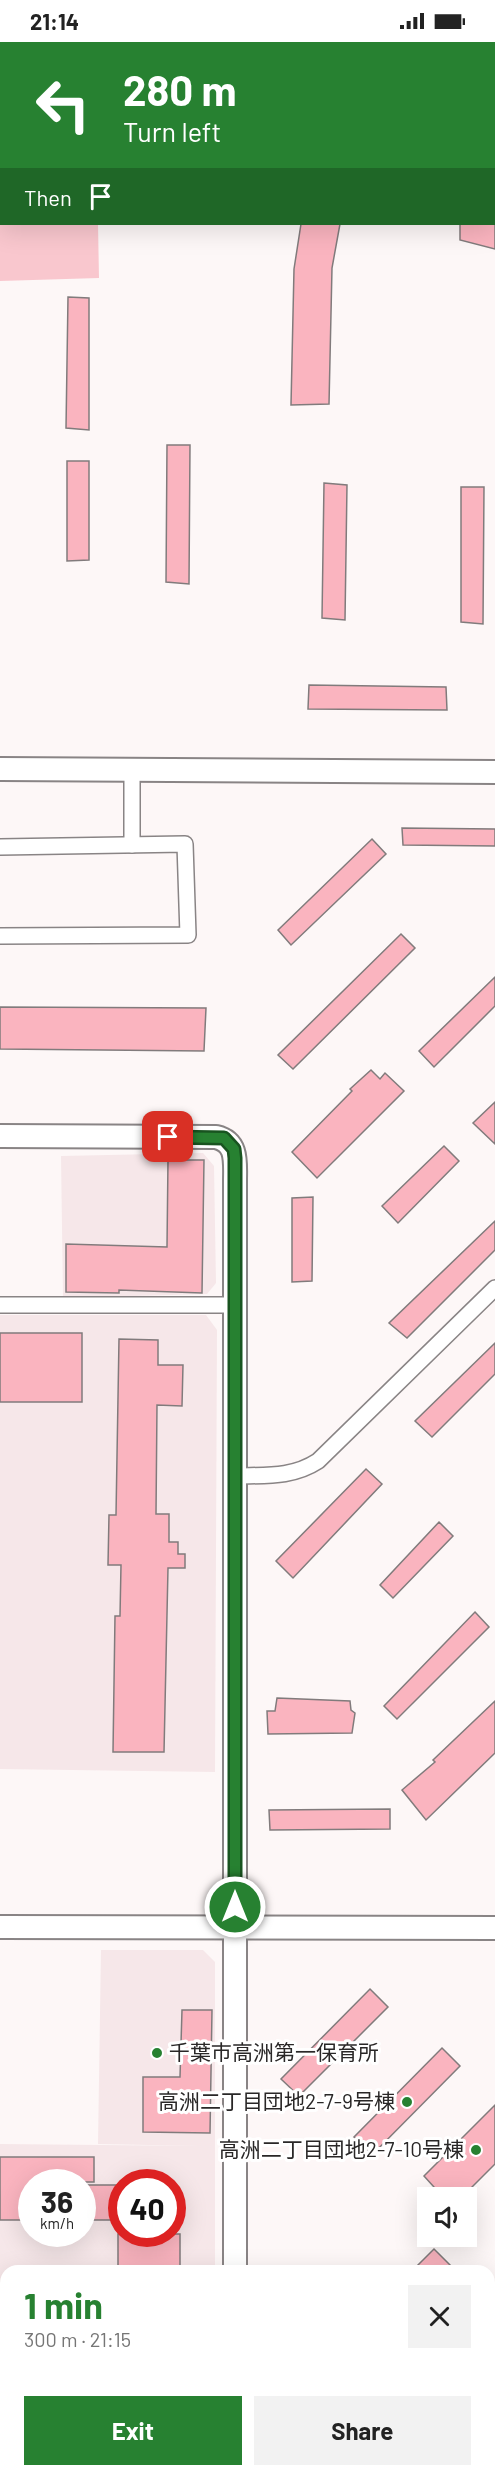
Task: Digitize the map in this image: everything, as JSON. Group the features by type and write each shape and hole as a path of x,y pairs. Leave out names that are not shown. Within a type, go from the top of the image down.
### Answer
{"street":[{"path":"0,769 495,772"},
{"path":"132,770 132,845"},
{"path":"0,847 185,844 188,935 0,936"},
{"path":"0,1136 216,1137 229,1142 235,1158 235,2265"},
{"path":"235,1476 288,1475 304,1470 318,1461 495,1288"},
{"path":"0,1305 235,1305"},
{"path":"0,1927 495,1928"}],"shaded area":[{"path":"0,225 98,225 99,278 0,281"},
{"path":"203,1153 214,1166 216,1283 207,1294 63,1298 61,1156"},
{"path":"0,1315 206,1315 217,1330 215,1772 0,1769"},
{"name":"千葉市高洲第一保育所","path":"101,1950 203,1950 215,1962 215,2265 0,2265 0,2144 201,2146 98,2144"}],"building":[{"path":"301,225 340,225 332,268 329,404 291,405 294,269"},
{"path":"460,225 495,225 495,249 460,240"},
{"path":"68,297 89,298 89,430 66,428"},
{"path":"167,445 190,445 189,584 166,582"},
{"path":"67,461 89,461 89,560 67,561"},
{"path":"324,483 347,485 345,620 322,618"},
{"path":"461,487 484,487 483,624 461,622"},
{"path":"309,685 446,687 447,710 308,709"},
{"path":"402,828 495,829 495,846 403,845"},
{"path":"372,839 386,854 291,945 278,930"},
{"path":"401,934 415,948 293,1069 278,1055"},
{"path":"495,977 495,1006 434,1067 419,1051"},
{"path":"0,1007 206,1008 204,1051 0,1049"},
{"path":"371,1070 380,1079 385,1073 404,1091 317,1178 292,1152 352,1091 350,1089"},
{"path":"495,1102 495,1144 473,1123"},
{"path":"444,1146 459,1161 398,1223 382,1206"},
{"path":"168,1160 204,1160 202,1293 119,1290 119,1293 66,1292 66,1244 167,1247"},
{"path":"313,1197 312,1281 292,1282 292,1198"},
{"path":"495,1221 495,1250 407,1338 389,1323"},
{"path":"0,1333 82,1333 82,1402 0,1402"},
{"path":"119,1339 158,1340 158,1365 183,1365 182,1406 157,1405 156,1514 169,1514 169,1542 178,1542 178,1554 185,1554 185,1568 168,1568 164,1752 113,1752 115,1616 120,1616 121,1565 108,1565 109,1515 116,1515"},
{"path":"495,1343 495,1374 432,1437 415,1421"},
{"path":"366,1469 382,1484 293,1578 276,1561"},
{"path":"439,1522 453,1536 393,1598 380,1585"},
{"path":"475,1612 489,1627 397,1719 384,1706"},
{"path":"277,1698 350,1701 351,1710 355,1713 352,1733 268,1734 267,1711 275,1711"},
{"path":"495,1701 495,1753 426,1820 402,1790 435,1762 433,1760"},
{"path":"390,1809 390,1829 270,1830 269,1810"},
{"path":"370,1989 388,2007 299,2096 281,2079"},
{"path":"182,2010 212,2010 210,2133 143,2132 143,2077 180,2077"},
{"name":"高洲二丁目団地2-7-9号棟","path":"442,2048 460,2066 372,2155 354,2137"},
{"name":"高洲二丁目団地2-7-10号棟","path":"495,2105 495,2164 472,2187 434,2187 424,2176"},
{"path":"0,2157 94,2157 94,2169 18,2169 18,2220 0,2220"},
{"path":"96,2185 108,2185 108,2220 96,2220"},
{"path":"118,2247 180,2247 180,2265 118,2265"},
{"path":"434,2249 450,2265 418,2265"}],"place":[{"name":"千葉市高洲第一保育所","path":"157,2053"},
{"name":"高洲二丁目団地2-7-9号棟","path":"407,2102"},
{"name":"高洲二丁目団地2-7-10号棟","path":"476,2150"}],"route":[{"path":"168,1137 224,1138 234,1149 235,1158 235,1907"}]}
